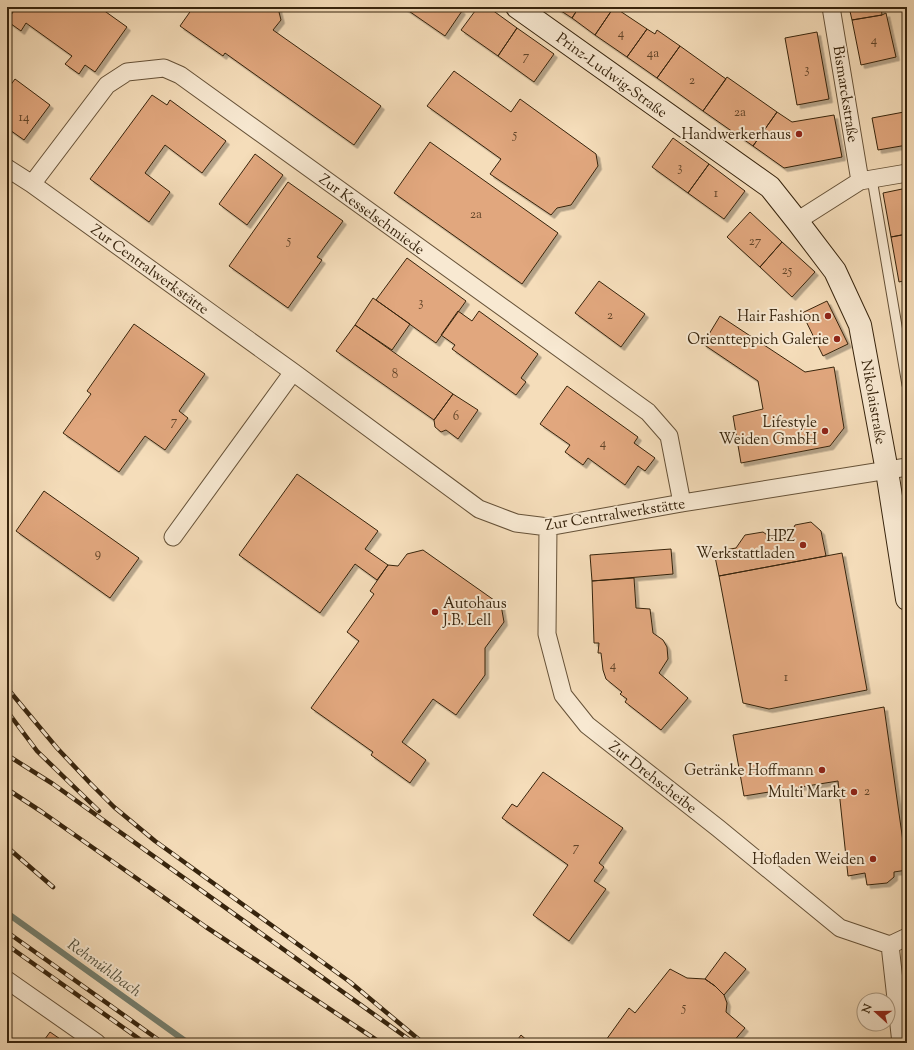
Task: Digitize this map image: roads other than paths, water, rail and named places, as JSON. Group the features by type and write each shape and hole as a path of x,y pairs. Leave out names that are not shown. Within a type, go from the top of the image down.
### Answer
{"main road":[{"name":"Prinz-Ludwig-Straße","path":"517,7 770,187 797,221"},
{"name":"Nikolaistraße","path":"797,221 835,271 860,325 897,469 907,599"}],"street":[{"name":"Bismarckstraße","path":"831,7 866,180"},
{"name":"Zur Kesselschmiede","path":"32,184 107,85 127,72 164,68 180,75 648,412 669,436 682,503"},
{"name":"Zur Centralwerkstätte","path":"7,168 32,184 293,372 479,509 516,524 548,527 682,503 897,469"},
{"path":"797,221 866,180 907,172"},
{"path":"173,537 293,372"},
{"name":"Zur Drehscheibe","path":"548,527 547,634 563,695 587,725 718,828 840,928 890,945"},
{"path":"901,1043 890,945 907,937"},
{"path":"7,980 96,1043"}],"lane":[{"path":"866,180 907,386"}],"waterway":[{"name":"Rehmühlbach","path":"7,913 188,1043"}],"railway":[{"path":"7,688 57,748 114,807 155,841 350,982 423,1043"},
{"path":"7,711 37,751 99,811"},
{"path":"7,755 53,784 414,1043"},
{"path":"7,789 206,927 381,1043"},
{"path":"7,847 53,887"},
{"path":"7,932 163,1043"},
{"path":"7,945 145,1043"}],"place":[{"name":"Handwerkerhaus","path":"799,134"},
{"name":"Hair Fashion","path":"828,316"},
{"name":"Orientteppich Galerie","path":"837,339"},
{"name":"Lifestyle Weiden GmbH","path":"825,431"},
{"name":"HPZ Werkstattladen","path":"803,545"},
{"name":"Autohaus J.B. Lell","path":"435,612"},
{"name":"Getränke Hoffmann","path":"822,770"},
{"name":"Multi Markt","path":"854,792"},
{"name":"Hofladen Weiden","path":"873,859"}]}
